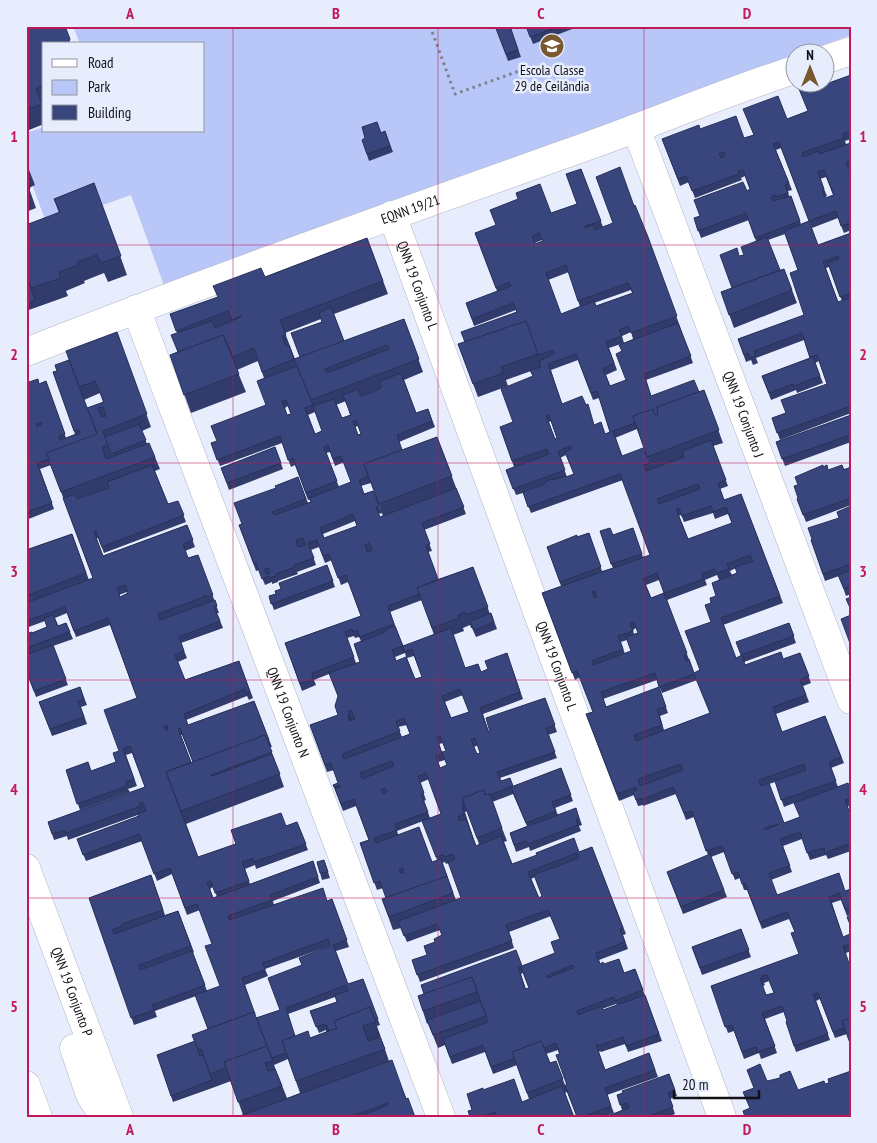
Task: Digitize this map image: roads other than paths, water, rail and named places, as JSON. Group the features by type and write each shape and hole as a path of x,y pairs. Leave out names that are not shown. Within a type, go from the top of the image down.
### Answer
{"street":[{"path":"834,57 851,51"},
{"name":"EQNN 19/21","path":"26,352 136,309 784,73"},
{"name":"QNN 19 Conjunto J","path":"636,128 851,700"},
{"name":"QNN 19 Conjunto L","path":"392,215 722,1117"},
{"name":"QNN 19 Conjunto N","path":"136,309 441,1117"},
{"name":"QNN 19 Conjunto P","path":"26,868 119,1117"},
{"path":"26,909 90,1094 104,1117"},
{"path":"26,1085 38,1117"}],"place":[{"name":"Escola Classe 29 de Ceilândia","path":"552,46"}]}
